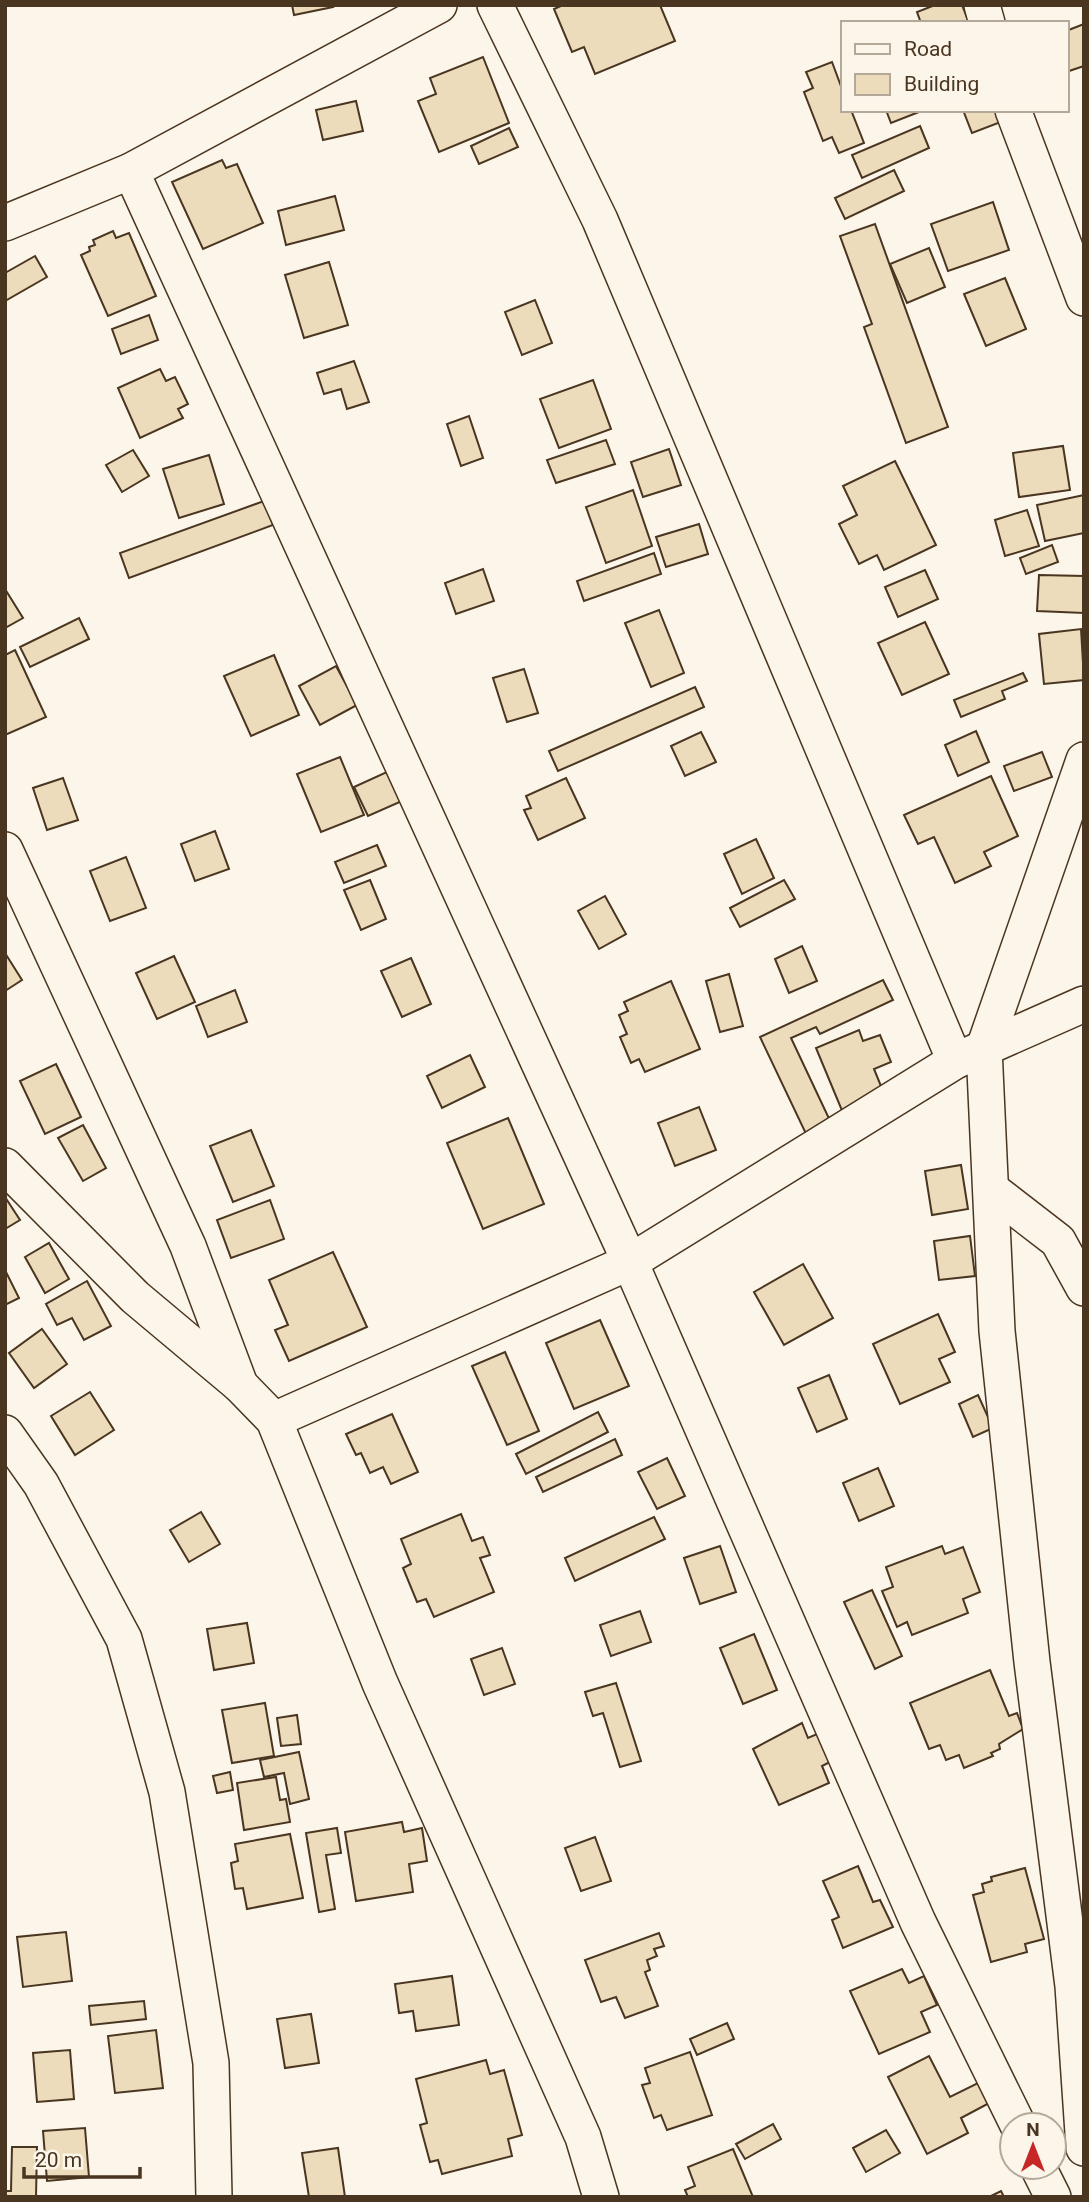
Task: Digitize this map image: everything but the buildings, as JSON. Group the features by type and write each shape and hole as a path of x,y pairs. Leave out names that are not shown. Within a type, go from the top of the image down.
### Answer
{"street":[{"path":"5,223 131,171 439,5"},
{"path":"495,5 600,220 969,1054 992,1190 997,1331 1032,1662 1073,1986 1084,2148"},
{"path":"1014,112 1084,298"},
{"path":"131,171 630,1262 918,1922 1011,2111"},
{"path":"969,1054 1084,760"},
{"path":"5,850 188,1246 240,1385"},
{"path":"274,1420 630,1262 969,1054 1084,1004"},
{"path":"5,1167 135,1297 240,1385 274,1420 380,1683 583,2137 601,2197"},
{"path":"992,1190 1024,1212 1058,1241 1084,1288"},
{"path":"5,1433 41,1484 124,1639 167,1792 211,2063 214,2197"},
{"path":"1045,2181 1053,2197"}]}
